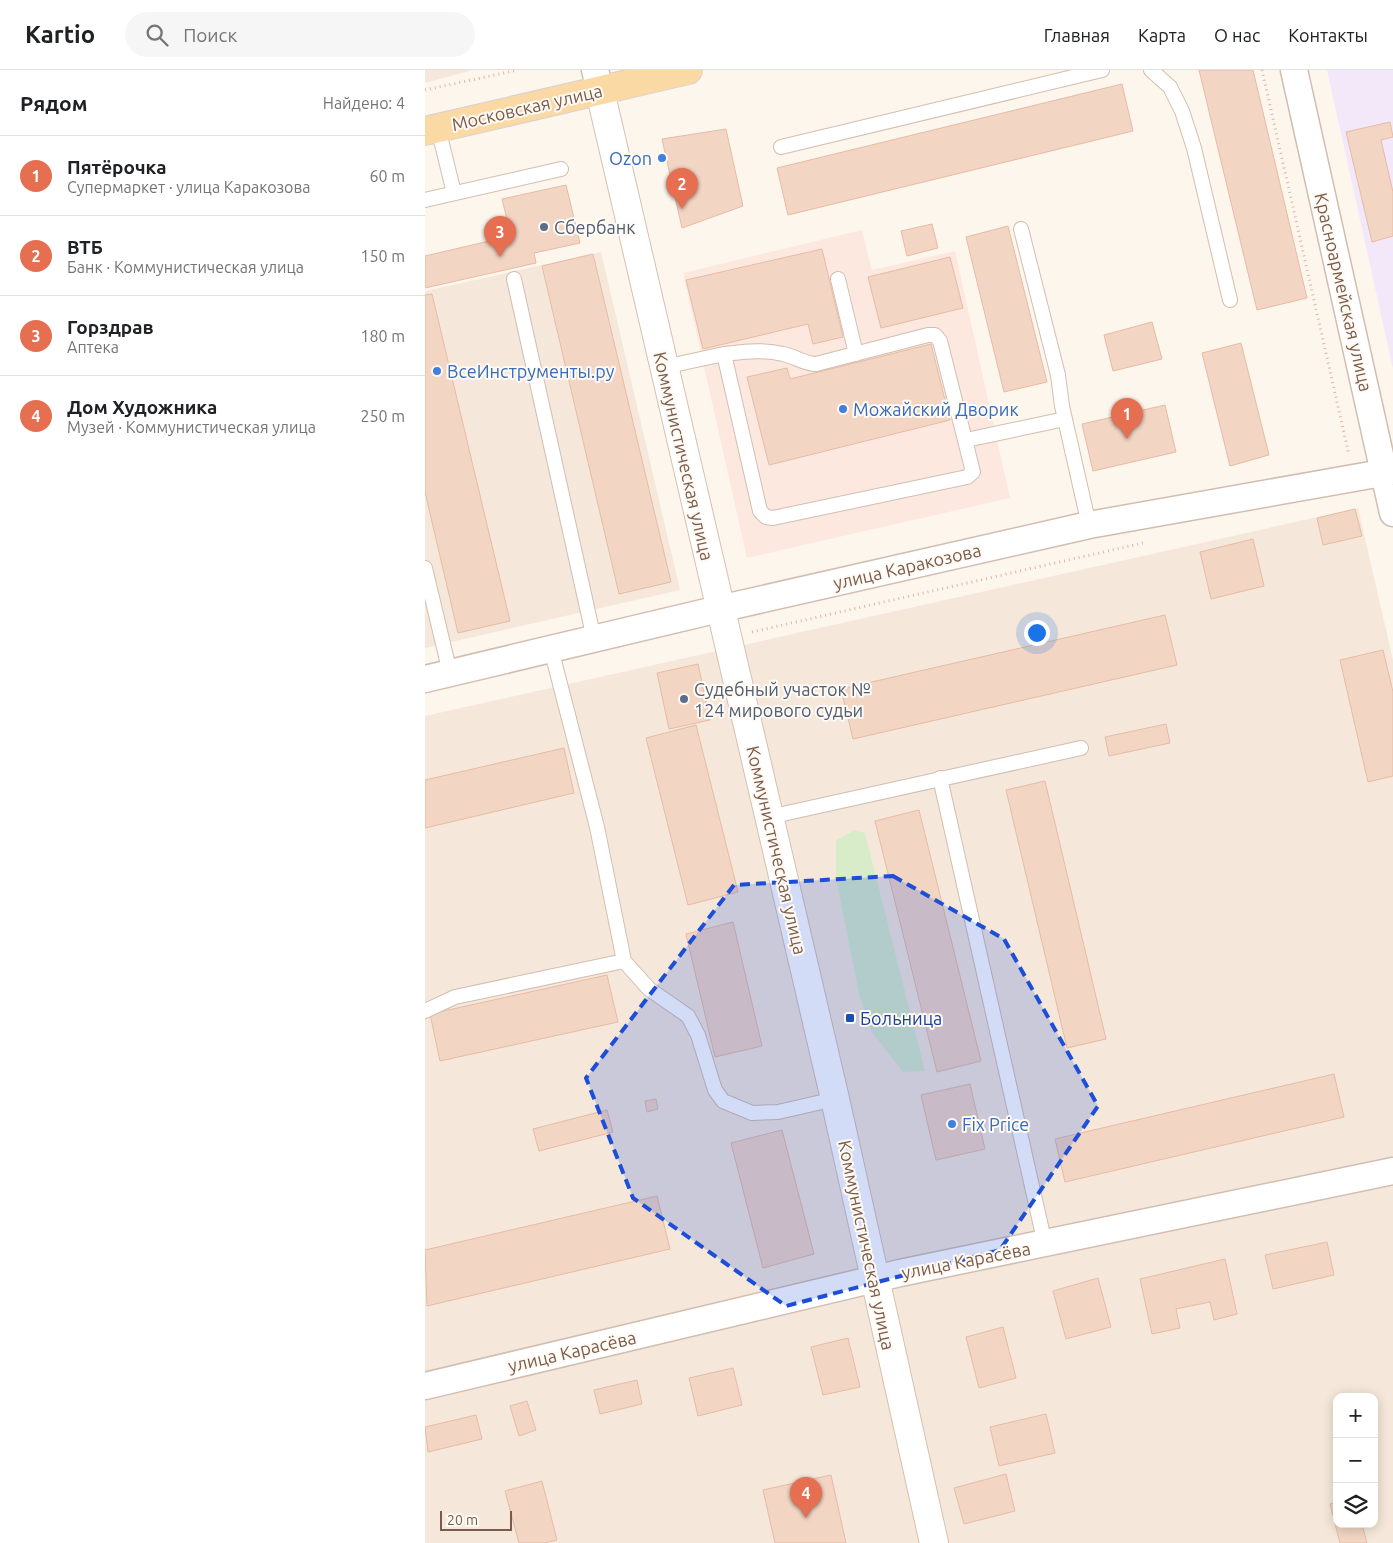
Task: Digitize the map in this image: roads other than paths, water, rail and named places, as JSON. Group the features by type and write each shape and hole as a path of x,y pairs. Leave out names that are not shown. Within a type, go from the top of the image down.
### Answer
{"main road":[{"name":"Московская улица","path":"431,129 597,80 687,70"},
{"name":"Коммунистическая улица","path":"597,80 835,1098 934,1543"}],"street":[{"name":"Красноармейская улица","path":"1294,70 1388,472 1393,513"},
{"name":"улица Каракозова","path":"425,679 719,608 1089,525 1388,472"},
{"name":"улица Карасёва","path":"425,1386 874,1279 1393,1172"}],"lane":[{"path":"781,147 1073,73 1102,70"},
{"path":"1151,70 1169,87 1183,111 1194,148 1230,300"},
{"path":"431,129 454,193"},
{"path":"425,200 561,169"},
{"path":"1021,229 1058,375 1065,419 1089,525"},
{"path":"514,279 594,639"},
{"path":"838,279 856,354"},
{"path":"664,368 724,354 748,351 781,353 810,364 816,364 935,336 940,342 973,472 967,476 773,518 766,517 760,511 724,354"},
{"path":"966,440 1065,419"},
{"path":"425,568 450,673"},
{"path":"551,649 597,827 624,961 649,989 688,1016 698,1035 715,1090 723,1101 752,1113 778,1112 835,1098"},
{"path":"769,817 1081,748"},
{"path":"940,778 1045,1244"},
{"path":"425,1011 455,997 624,961"}],"place":[{"name":"Ozon","path":"662,158"},
{"name":"ВТБ","path":"682,209"},
{"name":"Сбербанк","path":"544,227"},
{"name":"Горздрав","path":"500,257"},
{"name":"ВсеИнструменты.ру","path":"437,371"},
{"name":"Можайский Дворик","path":"843,409"},
{"name":"Пятёрочка","path":"1127,439"},
{"name":"Судебный участок № 124 мирового судьи","path":"684,699"},
{"name":"Больница","path":"850,1018"},
{"name":"Fix Price","path":"952,1124"},
{"name":"Дом Художника","path":"806,1518"}]}
